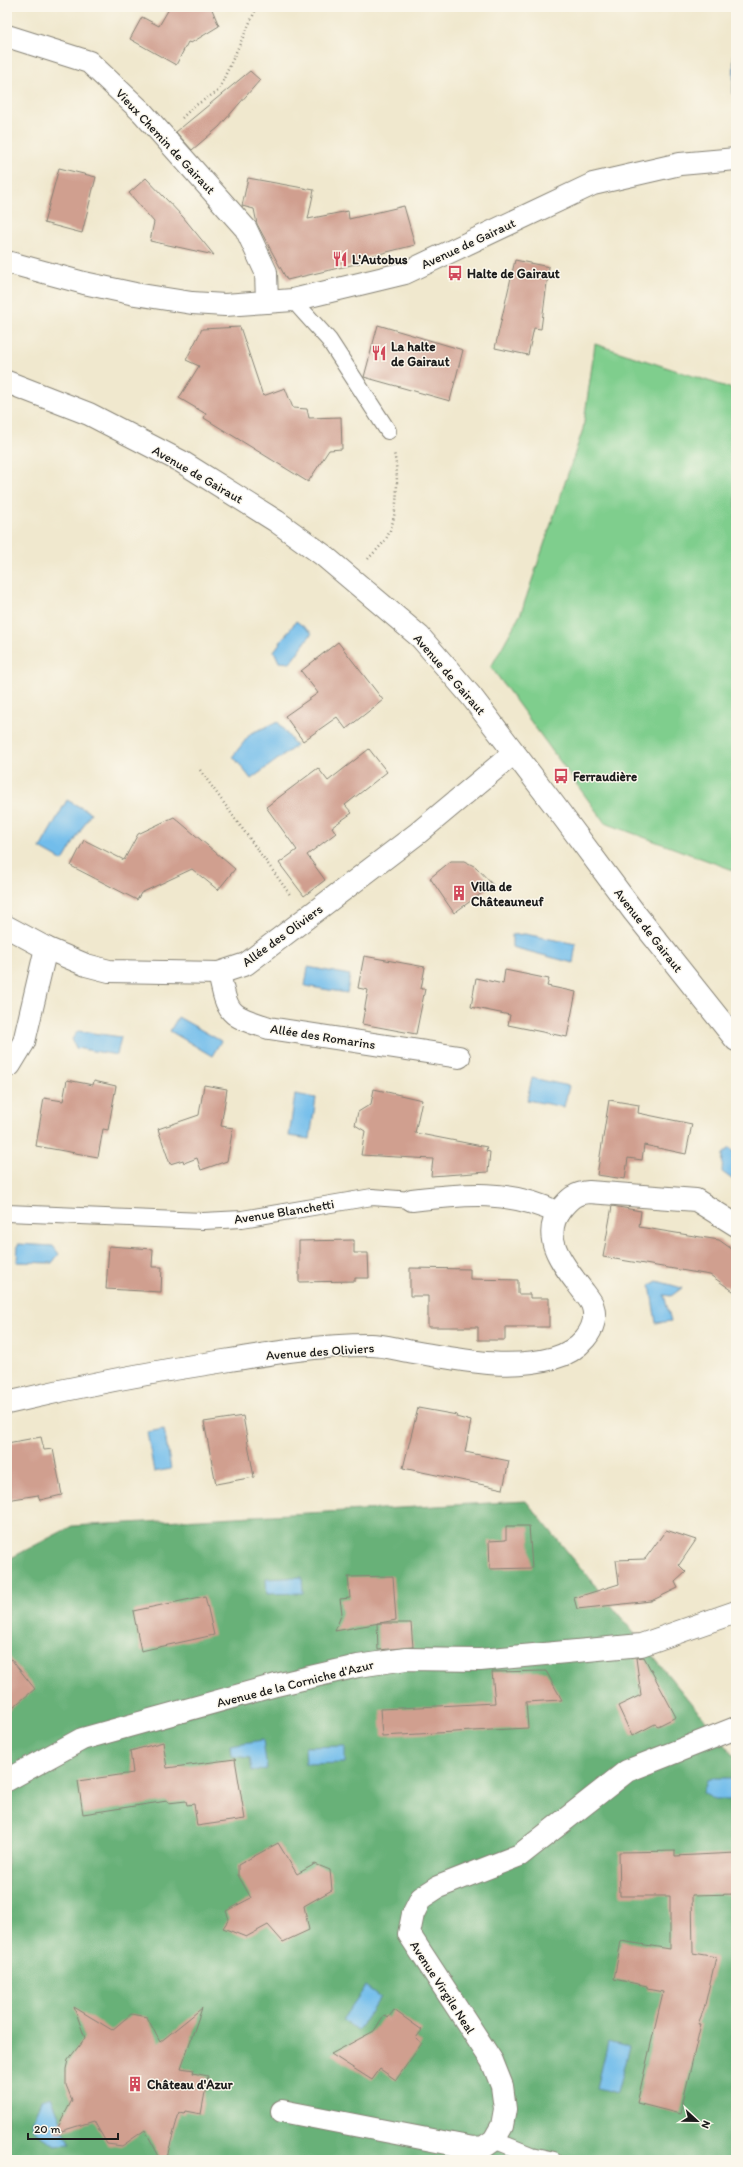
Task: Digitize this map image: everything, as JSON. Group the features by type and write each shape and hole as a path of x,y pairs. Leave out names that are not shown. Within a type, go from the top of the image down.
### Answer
{"street":[{"name":"Vieux Chemin de Gairaut","path":"7,36 89,62 142,112 246,229 266,272 267,302"},
{"name":"Avenue de Gairaut","path":"7,262 84,283 142,295 192,303 225,305 293,300 405,273 593,184 680,164 736,159"},
{"name":"Avenue de Gairaut","path":"7,382 89,414 182,462 276,521 323,555 420,636 471,696 634,912 736,1040"},
{"name":"Allée des Oliviers","path":"7,927 46,948 86,964 109,971 220,973 246,964 418,833 514,754"},
{"path":"10,1064 24,1042 46,948"},
{"name":"Allée des Romarins","path":"220,973 225,1001 230,1011 240,1018 269,1028 460,1056"},
{"path":"558,1212 567,1201 578,1193 589,1192 696,1200 736,1225"},
{"name":"Avenue Blanchetti","path":"412,1200 464,1194 516,1197 541,1204 558,1212"},
{"name":"Avenue des Oliviers","path":"7,1403 64,1389 158,1371 278,1352 372,1345 483,1363 519,1364 554,1358 571,1352 586,1338 593,1321 592,1304 559,1258 552,1240 554,1223 558,1212"},
{"name":"Avenue de la Corniche d'Azur","path":"7,1780 82,1739 276,1685 358,1666 406,1659 480,1660 641,1645 736,1612"},
{"name":"Avenue Virgile Neal","path":"494,2140 502,2126 505,2109 502,2086 492,2061 409,1934 413,1914 421,1898 438,1887 520,1855 627,1771 736,1728"},
{"path":"282,2110 473,2148 484,2147 494,2140"}],"lane":[{"path":"293,300 329,340 388,431"},
{"name":"Avenue Blanchetti","path":"7,1213 204,1221 242,1219 372,1197 412,1200"},
{"path":"494,2140 530,2155 554,2160"}],"path":[{"path":"164,137 193,107 218,91 257,7"},
{"path":"388,431 397,464 394,521 388,536"},
{"path":"200,770 307,918"}],"green space":[{"path":"595,344 736,390 736,871 605,823 491,667 521,613 583,429"},
{"path":"526,1501 736,1758 736,2160 14,2160 7,2154 7,1560 72,1526"}],"water":[{"path":"734,48 736,48 736,94 733,94"},
{"path":"296,621 312,633 290,663 279,662 274,651"},
{"path":"278,722 296,746 251,779 233,756 251,733"},
{"path":"67,800 91,813 63,861 40,848"},
{"path":"525,934 576,944 573,963 512,947 512,935"},
{"path":"308,967 350,975 347,993 305,986"},
{"path":"178,1017 221,1041 212,1056 170,1031"},
{"path":"78,1031 121,1037 117,1055 76,1048 72,1039"},
{"path":"532,1078 569,1086 564,1107 527,1100"},
{"path":"295,1094 316,1098 310,1139 289,1136"},
{"path":"730,1148 736,1155 736,1182 722,1172 723,1154"},
{"path":"18,1244 53,1246 59,1254 52,1263 17,1262"},
{"path":"657,1281 682,1288 671,1296 664,1295 671,1321 656,1323 650,1285"},
{"path":"164,1429 171,1469 154,1472 147,1432"},
{"path":"302,1577 303,1593 267,1594 266,1579"},
{"path":"263,1740 267,1769 252,1771 250,1758 231,1756 230,1745"},
{"path":"345,1746 345,1763 306,1764 305,1747"},
{"path":"714,1778 736,1778 736,1800 715,1800 703,1793 707,1780"},
{"path":"366,1986 381,1997 358,2030 342,2020"},
{"path":"608,2042 629,2047 617,2093 597,2088"},
{"path":"51,2097 70,2144 55,2145 34,2131 32,2123 42,2100"}],"building":[{"path":"170,7 211,7 219,26 191,43 188,42 176,65 130,39 142,17 159,26"},
{"path":"250,71 260,80 219,127 192,150 176,132"},
{"path":"59,168 96,177 82,233 44,223"},
{"path":"146,178 183,217 214,255 150,241 154,222 129,193"},
{"path":"248,178 314,190 308,219 348,211 349,219 404,206 415,245 359,259 360,263 287,280 257,224 254,209 242,206"},
{"path":"515,260 549,267 541,329 534,328 528,355 495,348"},
{"path":"378,325 463,350 450,401 364,377"},
{"path":"240,327 263,396 285,388 293,408 307,409 309,418 341,417 342,449 329,450 308,482 204,418 206,414 179,398 199,366 186,360 202,329"},
{"path":"338,642 383,700 346,729 337,717 303,741 285,716 318,693 301,671"},
{"path":"369,749 387,772 345,805 352,813 332,827 336,833 307,855 325,880 304,896 279,863 297,850 266,807 318,768 328,781"},
{"path":"174,817 235,869 218,890 192,869 141,893 137,900 71,866 84,840 124,860 138,834"},
{"name":"Villa de Châteauneuf","path":"451,861 464,861 476,867 493,885 454,913 430,878"},
{"path":"364,956 425,967 421,989 425,989 416,1034 362,1024 368,990 358,988"},
{"path":"505,970 549,979 547,986 576,992 567,1037 508,1025 510,1015 471,1007 476,978 503,984"},
{"path":"67,1080 93,1085 94,1081 116,1086 108,1130 103,1129 98,1157 36,1146 44,1098 63,1101"},
{"path":"204,1085 227,1089 221,1126 233,1128 227,1161 201,1170 197,1158 184,1163 183,1160 170,1164 158,1129 199,1115"},
{"path":"374,1089 422,1100 415,1133 487,1147 486,1151 490,1152 488,1172 431,1176 433,1159 361,1155 365,1131 355,1125 358,1112 371,1104"},
{"path":"609,1100 639,1105 638,1113 692,1124 686,1154 644,1145 642,1160 628,1158 625,1179 597,1175"},
{"path":"612,1206 641,1211 639,1227 719,1240 736,1252 736,1293 710,1275 603,1257"},
{"path":"354,1240 354,1253 368,1253 369,1278 355,1278 355,1281 299,1282 299,1241"},
{"path":"109,1246 153,1249 152,1267 162,1267 161,1292 106,1289"},
{"path":"410,1268 470,1269 470,1279 518,1280 518,1294 530,1294 530,1298 549,1298 549,1327 505,1327 505,1340 478,1340 478,1327 428,1327 428,1296 410,1296"},
{"path":"418,1408 457,1415 456,1417 471,1421 465,1452 509,1461 503,1489 403,1468"},
{"path":"243,1416 254,1477 216,1484 204,1422"},
{"path":"41,1437 44,1450 53,1449 62,1495 40,1500 38,1495 7,1500 7,1443"},
{"path":"506,1526 529,1526 532,1568 490,1569 489,1541 506,1540"},
{"path":"666,1530 696,1540 679,1565 686,1572 675,1582 678,1588 651,1601 577,1609 574,1598 619,1584 616,1560 645,1559"},
{"path":"393,1576 396,1620 335,1631 342,1613 340,1599 350,1598 348,1577"},
{"path":"205,1596 214,1635 141,1651 133,1611"},
{"path":"377,1623 411,1623 413,1647 378,1650"},
{"path":"7,1654 35,1689 7,1712"},
{"path":"644,1657 676,1717 658,1726 655,1724 632,1736 618,1706 641,1695 636,1658"},
{"path":"546,1671 562,1700 526,1702 528,1728 382,1736 380,1709 495,1703 492,1672"},
{"path":"163,1742 167,1768 235,1759 245,1819 197,1826 194,1804 187,1805 186,1801 168,1803 167,1801 83,1814 78,1781 133,1773 130,1751"},
{"path":"278,1843 297,1874 315,1864 330,1870 332,1890 304,1906 309,1930 283,1942 268,1925 246,1937 223,1928 229,1919 226,1911 251,1898 238,1875 238,1865"},
{"path":"675,1851 675,1856 736,1853 736,1894 692,1895 693,1953 716,1957 704,2009 698,2024 701,2024 680,2114 637,2103 663,1992 647,1989 647,1986 614,1979 621,1941 670,1949 670,1896 620,1896 619,1852"},
{"name":"Château d'Azur","path":"74,2007 112,2030 131,2014 147,2017 160,2042 202,2008 181,2068 194,2070 193,2073 208,2076 201,2114 185,2111 184,2114 179,2113 166,2160 161,2160 145,2130 122,2146 107,2144 94,2121 55,2133 72,2100 66,2085 66,2069 68,2060 85,2038"},
{"path":"394,2010 422,2030 416,2038 422,2043 396,2080 380,2069 372,2080 331,2054 374,2031 384,2015 388,2018"}],"place":[{"name":"L'Autobus","path":"340,259"},
{"name":"Halte de Gairaut","path":"455,273"},
{"name":"La halte de Gairaut","path":"379,353"},
{"name":"Ferraudière","path":"561,776"},
{"name":"Villa de Châteauneuf","path":"459,893"},
{"name":"Château d'Azur","path":"135,2084"}]}
